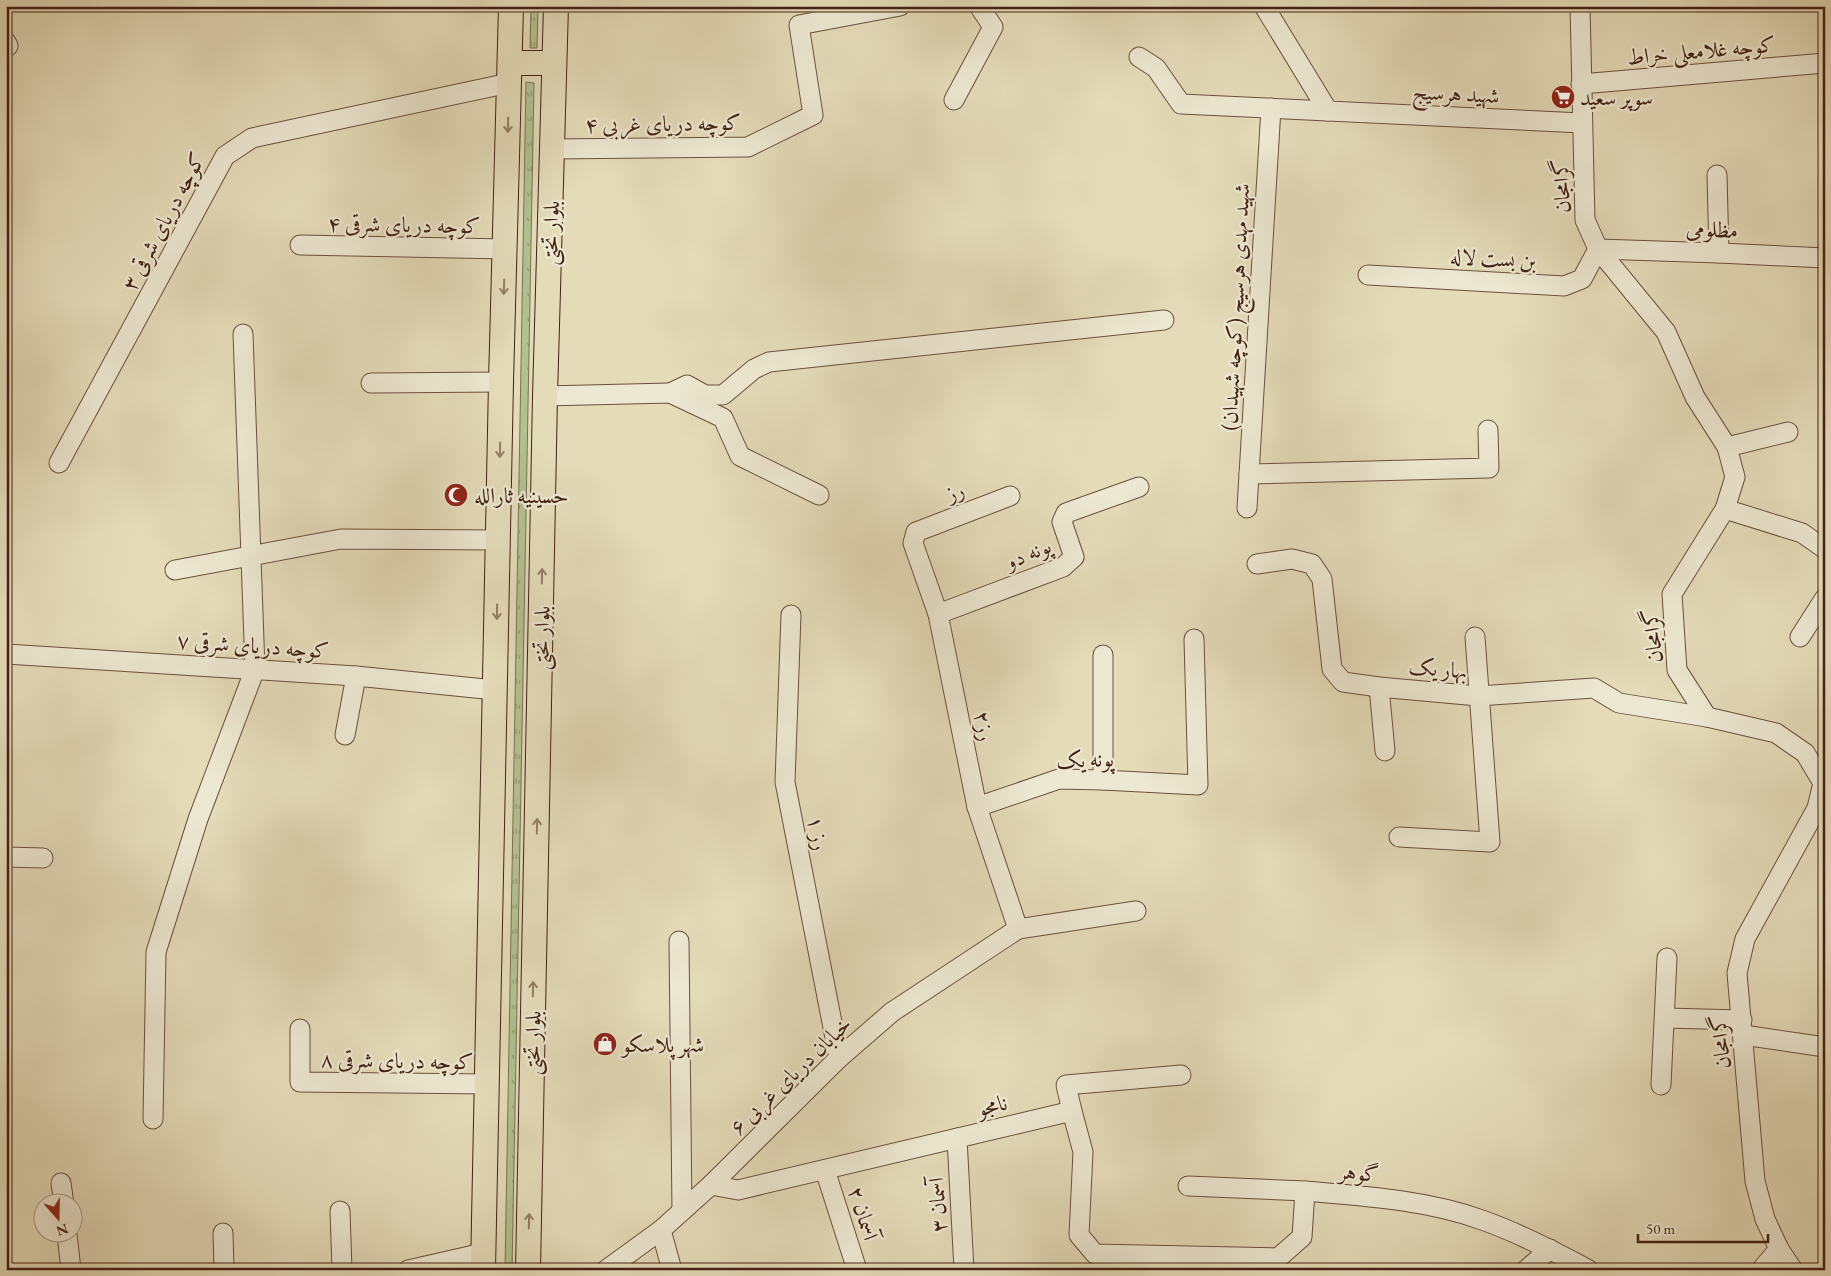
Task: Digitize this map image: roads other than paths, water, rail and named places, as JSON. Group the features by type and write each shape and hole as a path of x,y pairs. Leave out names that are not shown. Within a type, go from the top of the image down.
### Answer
{"main road":[{"name":"بلوار تختی","path":"483,1261 501,382 511,6"},
{"name":"بلوار تختی","path":"528,1270 545,396 556,6"},
{"path":"509,73 554,63"}],"street":[{"name":"کوچه دریای غربی ۴","path":"552,149 748,147 813,115 799,25 900,6"},
{"path":"954,100 993,27 979,6"},
{"path":"1264,6 1328,111"},
{"path":"1570,6 1580,6"},
{"name":"گرامجان","path":"1580,6 1585,220 1598,249 1666,332 1695,397 1727,447 1735,478 1725,508 1672,594 1677,670 1707,717 1776,733 1805,753 1823,783 1817,808 1744,939 1738,973 1754,1181 1765,1219 1779,1249 1793,1270"},
{"name":"شهید هرسیج","path":"1139,57 1156,68 1181,104 1582,123"},
{"name":"کوچه غلامعلی خراط","path":"1581,84 1825,63"},
{"name":"کوچه دریای شرقی ۳","path":"59,463 225,156 252,138 509,73"},
{"name":"شهید مهدی هرسیج (کوچه شهیدان)","path":"1247,508 1271,108"},
{"path":"1717,175 1719,253"},
{"name":"کوچه دریای شرقی ۴","path":"300,245 506,249"},
{"name":"مظلومی","path":"1598,249 1825,258"},
{"name":"بن بست لاله","path":"1368,275 1564,286 1582,279 1598,249"},
{"path":"545,396 670,393 687,385 705,395 723,395 754,369 769,362 1164,320"},
{"path":"153,1119 156,952 198,819 255,669 243,334"},
{"path":"371,384 501,382"},
{"path":"670,393 722,418 740,456 819,495"},
{"path":"1249,474 1489,468 1488,430"},
{"path":"1727,447 1788,432"},
{"name":"پونه دو","path":"938,614 1063,567 1074,557 1062,522 1066,513 1139,487"},
{"name":"رز","path":"916,532 1010,496"},
{"path":"1725,508 1802,534 1825,549"},
{"name":"رز۲","path":"916,532 913,543 938,614 977,807 1018,929"},
{"path":"175,570 341,539 498,540"},
{"name":"بهار یک","path":"1256,564 1292,560 1312,564 1322,579 1332,669 1343,682 1478,696 1594,688 1619,703 1707,717"},
{"path":"1800,637 1825,598"},
{"name":"رز ۱","path":"791,615 785,782 839,1058"},
{"path":"1399,838 1490,842 1475,636"},
{"name":"پونه یک","path":"977,807 1059,779 1198,786 1194,639"},
{"name":"کوچه دریای شرقی ۷","path":"7,654 356,676 496,690"},
{"path":"1103,780 1104,655"},
{"path":"345,735 356,676"},
{"path":"1379,687 1385,751"},
{"path":"6,857 43,858"},
{"path":"1018,929 1136,911"},
{"name":"خیابان دریای غربی ۶","path":"606,1270 661,1230 712,1185 839,1058 892,1012 1018,929"},
{"path":"678,941 682,1211"},
{"path":"1662,1085 1667,958"},
{"path":"1665,1018 1743,1028 1825,1047"},
{"name":"کوچه دریای شرقی ۸","path":"300,1029 300,1082 488,1084"},
{"path":"1161,1263 1094,1254 1079,1235 1082,1152 1066,1085 1181,1075"},
{"name":"نامجو","path":"712,1185 738,1190 1072,1110"},
{"name":"آسمان ۳","path":"957,1138 964,1270"},
{"name":"آسمان ۲","path":"825,1170 856,1270"},
{"path":"61,1183 63,1194"},
{"path":"1188,1186 1305,1191"},
{"name":"گوهر","path":"1161,1263 1278,1258 1302,1237 1305,1191 1376,1197 1453,1212 1482,1220 1550,1249 1589,1270"},
{"path":"340,1211 342,1270"},
{"path":"661,1230 672,1270"},
{"path":"223,1233 224,1270"},
{"path":"68,1244 71,1270"},
{"path":"1526,1270 1550,1249"},
{"path":"1761,1270 1779,1249"},
{"path":"408,1270 483,1261"}],"place":[{"name":"سوپر سعید","path":"1563,97"},
{"name":"حسینیه ثارالله","path":"456,495"},
{"name":"شهر پلاسکو","path":"605,1044"}]}
